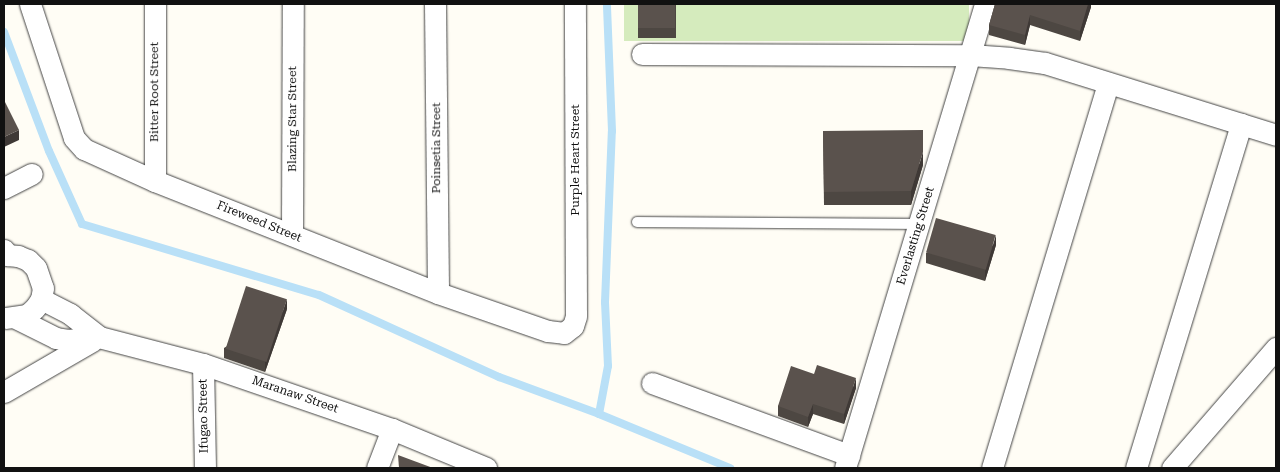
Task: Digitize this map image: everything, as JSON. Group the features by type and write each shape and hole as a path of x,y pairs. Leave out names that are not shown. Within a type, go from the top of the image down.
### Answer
{"street":[{"name":"Fireweed Street","path":"30,4 74,138 84,149 155,180 438,293 548,331 564,333 573,326 576,316"},
{"name":"Bitter Root Street","path":"155,180 156,4"},
{"name":"Blazing Star Street","path":"292,234 294,4"},
{"name":"Poinsetia Street","path":"435,4 438,293"},
{"name":"Purple Heart Street","path":"575,4 576,316"},
{"name":"Everlasting Street","path":"847,462 985,4"},
{"path":"642,54 970,55 1045,63 1276,135"},
{"path":"992,468 1108,83"},
{"path":"1136,468 1241,124"},
{"path":"4,188 32,174"},
{"path":"4,250 7,255 23,258 36,268 43,288 41,298"},
{"name":"Maranaw Street","path":"10,318 31,311 41,298 70,314 99,337"},
{"name":"Maranaw Street","path":"10,318 56,338 68,340 99,337 203,364 392,429 486,468"},
{"path":"4,392 99,337"},
{"path":"1172,468 1276,348"},
{"name":"Ifugao Street","path":"203,364 205,468"},
{"path":"652,383 847,462"},
{"path":"377,468 392,429"}],"lane":[{"path":"637,222 920,224"}],"green space":[{"path":"624,4 969,4 969,41 624,41"}],"building":[{"path":"638,4 675,4 675,28 638,28"},
{"path":"995,4 1088,4 1080,31 1030,15 1025,35 989,25"},
{"path":"4,100 19,130 4,137"},
{"path":"923,130 923,152 911,191 824,192 823,131"},
{"path":"936,218 996,235 986,270 926,253"},
{"path":"246,286 287,299 267,362 226,349"},
{"path":"817,365 856,378 844,414 813,404 808,417 778,406 791,366 814,374"},
{"path":"398,455 433,468 399,468"}],"waterway":[{"path":"599,414 608,366 605,302 612,131 607,4"},
{"path":"4,32 49,151 82,224 319,295 499,377 599,414 730,468"}]}
